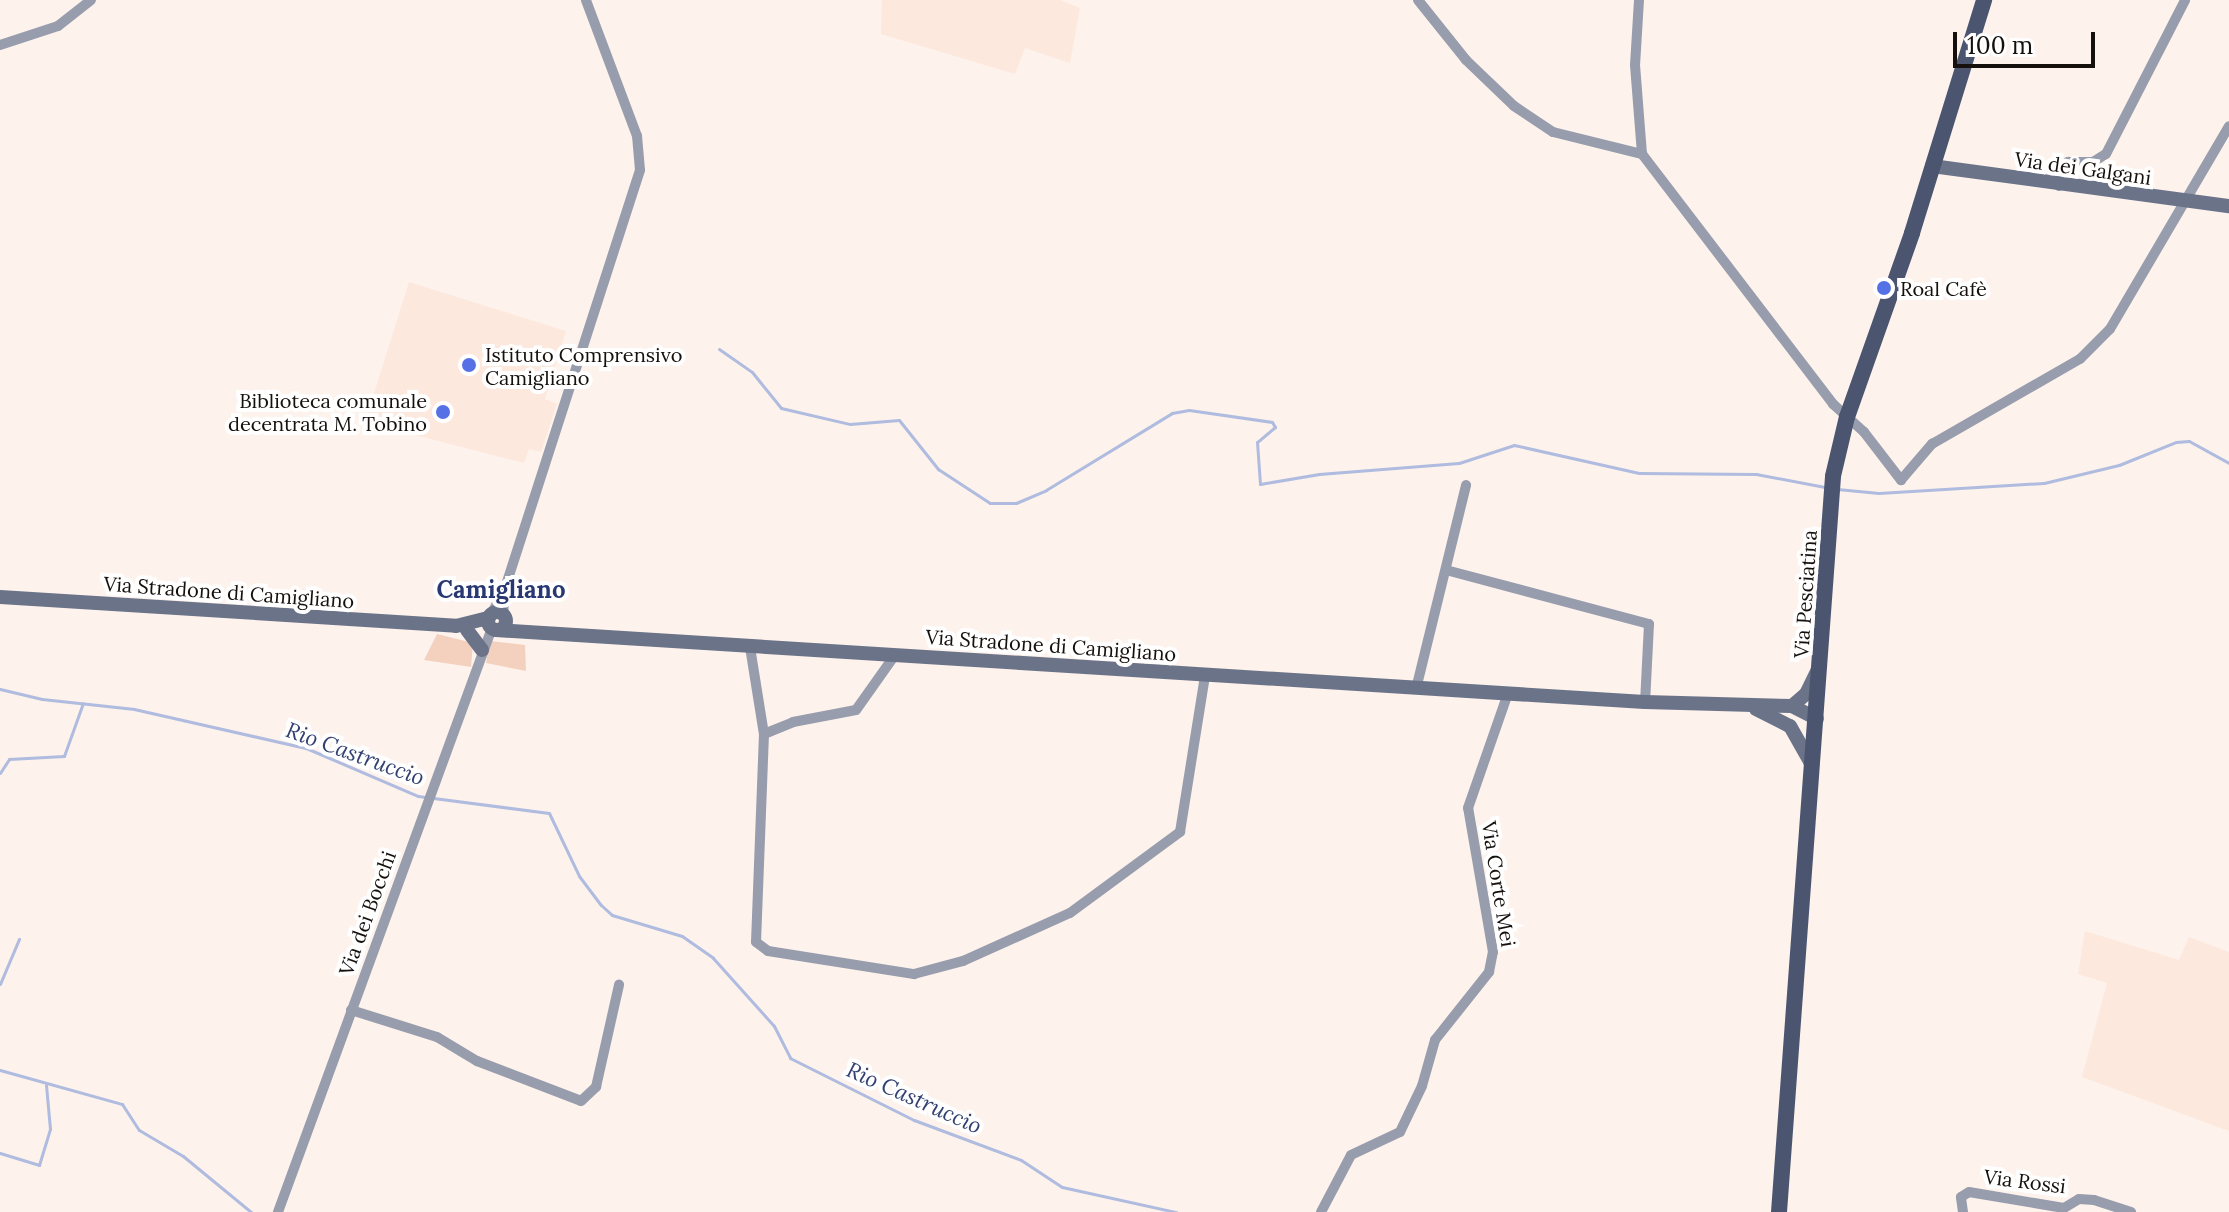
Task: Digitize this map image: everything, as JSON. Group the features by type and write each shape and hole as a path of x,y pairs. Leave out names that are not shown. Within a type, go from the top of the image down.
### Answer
{"main road":[{"name":"Via Pesciatina","path":"1779,1212 1832,488 1847,417 1932,166 1984,0"}],"street":[{"path":"0,45 58,26 91,0"},
{"name":"Via dei Bocchi","path":"278,1212 482,650 495,622 640,170 637,136 586,0"},
{"path":"1418,0 1466,60 1514,106 1553,132 1642,154"},
{"path":"1639,0 1635,65 1642,154 1662,187 1901,480 1932,444 2080,359 2110,329 2229,126"},
{"path":"2059,186 2068,162 2093,162 2106,154 2185,0"},
{"name":"Via dei Galgani","path":"1932,166 2059,186 2229,206"},
{"path":"1416,689 1466,485"},
{"path":"1446,570 1649,624 1645,702"},
{"name":"Via Stradone di Camigliano","path":"0,597 462,628 495,622 531,632 1416,689 1752,707 1792,706 1817,719"},
{"path":"462,628 482,650"},
{"path":"750,647 764,734 756,942 768,951 924,973 1017,939 1070,913 1180,832 1205,676"},
{"path":"764,734 793,722 856,710 895,655"},
{"path":"1792,706 1806,694 1821,664"},
{"name":"Via Corte Mei","path":"1321,1212 1351,1155 1400,1132 1418,1097 1435,1040 1489,972 1493,952 1468,808 1508,693"},
{"name":"Via Stradone di Camigliano","path":"1752,707 1790,726"},
{"path":"1813,768 1790,726 1817,719"},
{"path":"351,1010 437,1037 477,1061 581,1101 596,1087 619,985"},
{"name":"Via Rossi","path":"1963,1212 1961,1197 1969,1192 2064,1208 2079,1199 2094,1200 2131,1212"}],"shaded area":[{"path":"882,0 1060,0 1080,8 1070,63 1025,48 1015,74 881,34"},
{"name":"Istituto Comprensivo Camigliano","path":"409,282 566,331 545,399 557,404 541,452 529,449 524,463 365,422"},
{"path":"437,634 473,643 471,667 424,660"},
{"path":"490,641 525,645 526,671 486,663"},
{"path":"2085,931 2179,960 2189,937 2229,952 2229,1131 2082,1077 2107,983 2078,974"}],"waterway":[{"path":"719,349 752,372 781,408 850,424 899,420 938,469 990,503 1016,503 1046,490 1172,413 1189,410 1272,422 1275,427 1257,442 1260,484 1319,474 1459,463 1514,445 1639,473 1756,474 1825,487"},
{"path":"1837,489 1879,493 2044,483 2119,465 2176,442 2189,441 2229,463"},
{"name":"Rio Castruccio","path":"0,689 42,699 134,709 306,748 418,796 549,813 579,876 601,905 612,915 682,936 713,958 774,1026 790,1058 914,1120 1021,1160 1062,1187 1176,1212"},
{"path":"0,773 9,759 64,756 83,703"},
{"path":"0,984 19,939"},
{"path":"0,1070 122,1104 139,1130 183,1156 251,1212"},
{"path":"0,1153 39,1165 50,1129 46,1085"}],"place":[{"name":"Roal Cafè","path":"1884,288"},
{"name":"Istituto Comprensivo Camigliano","path":"469,365"},
{"name":"Biblioteca comunale decentrata M. Tobino","path":"443,412"}],"district":[{"name":"Camigliano","path":"501,590"}]}
